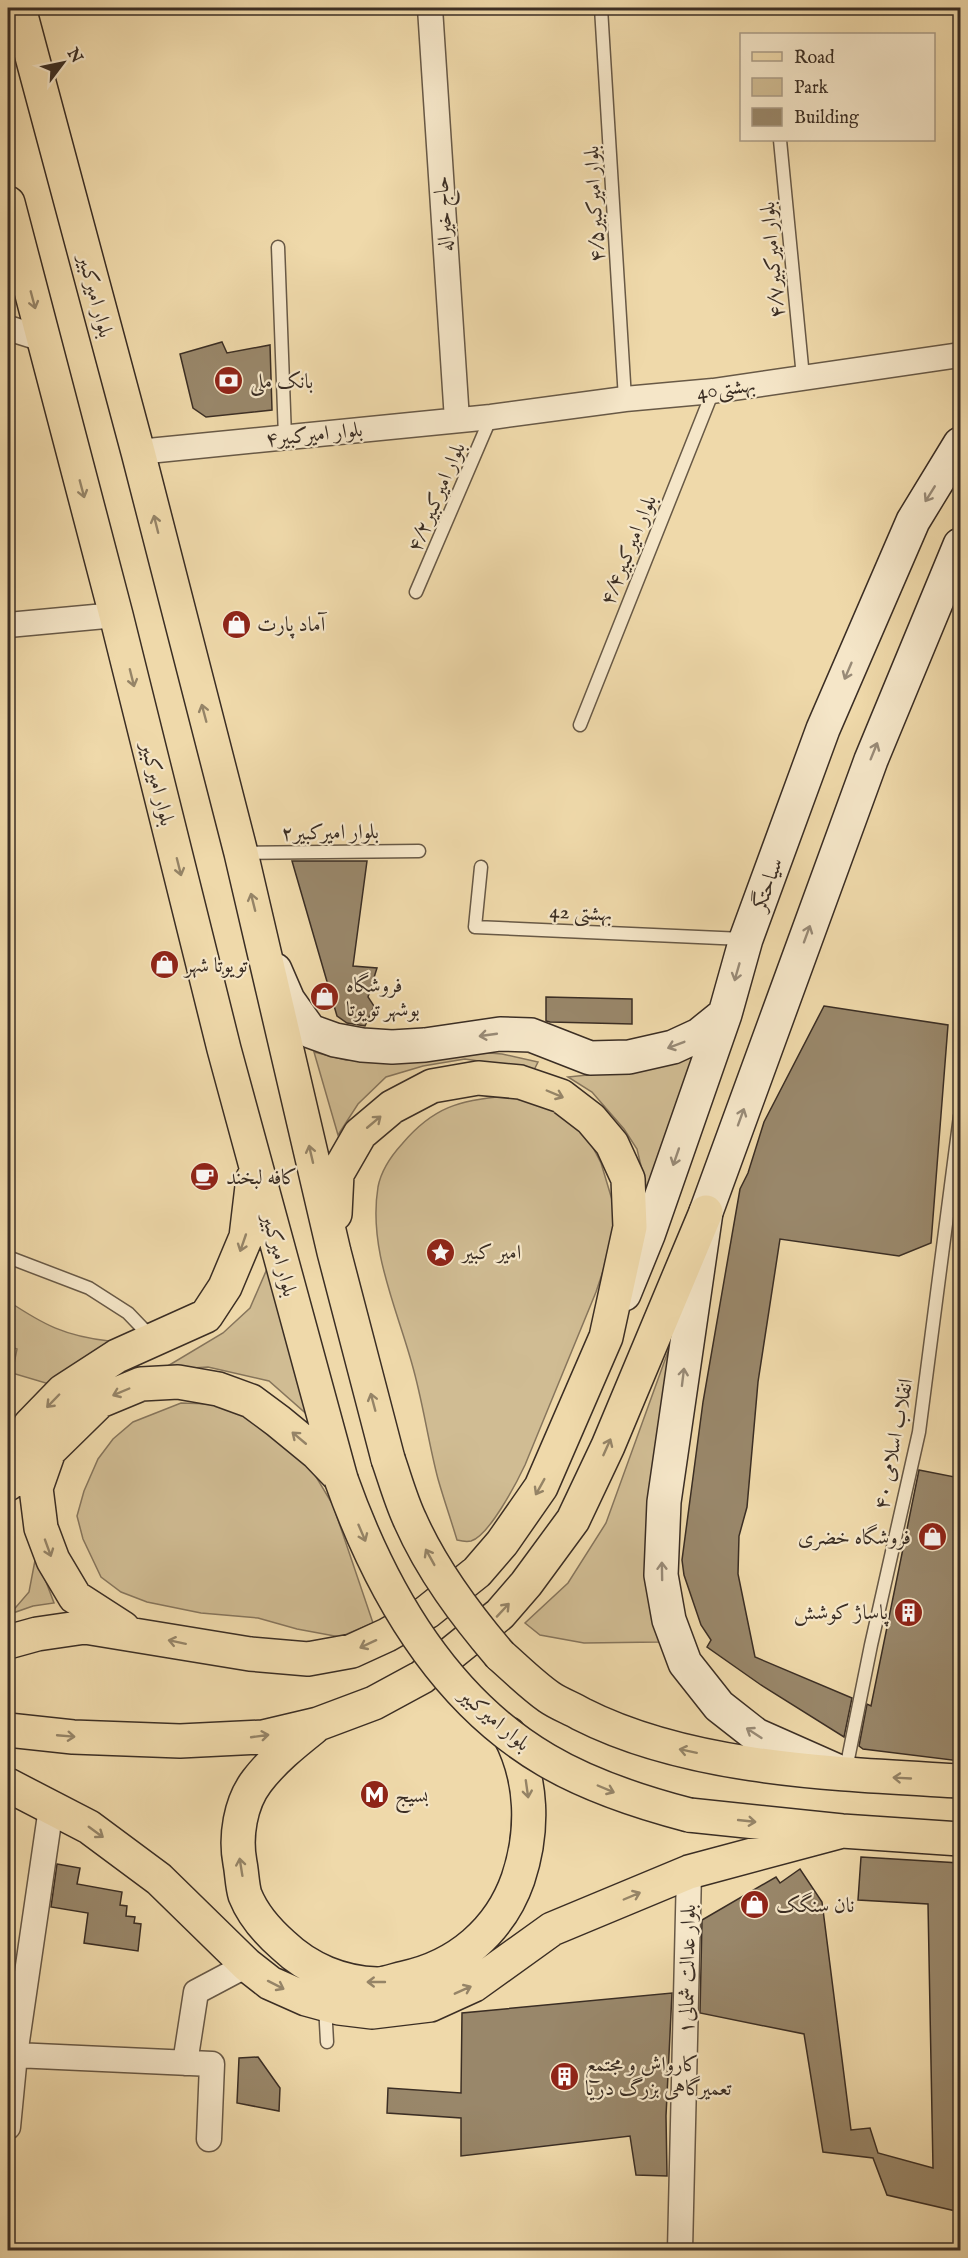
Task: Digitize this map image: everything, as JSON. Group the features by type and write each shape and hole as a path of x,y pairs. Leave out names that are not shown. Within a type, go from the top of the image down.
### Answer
{"main road":[{"name":"بلوار امیرکبیر","path":"19,8 138,452 241,853 334,1252 388,1459 410,1520 433,1563 471,1621 500,1655 550,1698 605,1726 662,1745 776,1767 845,1775"},
{"name":"بلوار امیرکبیر","path":"8,203 116,615 224,1049 341,1479 368,1548 414,1629 451,1681 468,1700 509,1734 545,1759 640,1802 689,1815 842,1831 960,1839"},
{"name":"سیاحتگر","path":"606,1337 648,1235 725,1014 746,939 823,729 913,521 960,444"},
{"path":"8,1730 73,1737 204,1741 263,1737 318,1724 374,1704 422,1677 500,1614 526,1584 573,1520 608,1446 706,1212 871,760 960,545"},
{"path":"264,945 288,1000 310,1031 334,1040 362,1045 392,1047 425,1045 500,1034 531,1035 590,1058 629,1057 673,1047 699,1035 725,1014"},
{"path":"8,1642 37,1634 85,1627 199,1647 308,1659 352,1652 427,1612 477,1572 502,1543 541,1487 606,1337 630,1227 628,1179 612,1144 591,1119 561,1096 520,1082 478,1078 432,1086 392,1107 360,1134 337,1174 334,1252"},
{"path":"8,1484 10,1469 30,1425 63,1391 117,1356 206,1316 225,1287 246,1237 255,1164"},
{"path":"706,1212 664,1502 662,1575 669,1620 685,1663 718,1706 756,1735 845,1775 960,1781"},
{"path":"132,1634 75,1597 53,1560 41,1528 36,1488 49,1451 100,1401 141,1384 178,1382 218,1389 251,1401 316,1453 341,1479"},
{"path":"318,1724 282,1753 256,1782 245,1804 237,1845 245,1894 265,1929 297,1959 338,1978 379,1984 419,1975 450,1963 476,1943 501,1914 516,1885 527,1854 531,1819 525,1778 516,1746 509,1734"},
{"path":"8,1785 89,1827 159,1879 247,1965 270,1983 306,1999 372,2012 430,2005 474,1985 552,1929 689,1872 842,1831"}],"street":[{"name":"حاج خیراله","path":"430,8 457,420"},
{"path":"8,328 43,339"},
{"name":"40بهشتی","path":"491,417 625,399 713,391 960,355"},
{"name":"۴بلوار امیرکبیر","path":"138,452 491,417"},
{"path":"8,625 116,615"},
{"path":"8,2127 15,2055 51,1808"},
{"name":"بلوار عدالت شمالی۱","path":"686,2249 689,1872"},
{"path":"185,2063 196,1992 247,1965"},
{"path":"15,2055 212,2064 209,2139"}],"lane":[{"name":"بلوار امیرکبیر۴/۵","path":"601,8 625,399"},
{"name":"بلوار امیرکبیر۴/۷","path":"780,141 803,377"},
{"path":"278,247 285,437"},
{"name":"بلوار امیرکبیر۴/۴","path":"580,725 713,391"},
{"name":"بلوار امیرکبیر۴/۲","path":"416,592 491,417"},
{"name":"۲بلوار امیرکبیر","path":"241,853 419,851"},
{"name":"42 بهشتی","path":"481,867 476,927 746,939"},
{"name":"انقلاب اسلامی ۴۰","path":"845,1775 873,1634 919,1431 960,1116"},
{"path":"8,1257 89,1288 128,1313 154,1340"},
{"path":"325,2004 327,2042"}],"green space":[{"path":"465,1051 502,1054 538,1062 533,1072 465,1059 423,1066 386,1077 358,1104 338,1135 314,1052 346,1060 381,1060"},
{"path":"693,1056 648,1195 637,1149 624,1129 592,1092 568,1077 626,1071"},
{"path":"506,1096 564,1113 588,1138 601,1163 613,1203 615,1235 596,1292 525,1465 502,1507 486,1529 471,1541 464,1541 457,1540 440,1487 416,1378 385,1277 377,1232 378,1187 384,1169 394,1153 425,1121 461,1103"},
{"path":"270,1262 310,1417 269,1381 208,1367 161,1370 223,1333 250,1308"},
{"path":"8,1301 56,1328 80,1336 109,1341 49,1384 12,1373 17,1349 8,1346"},
{"path":"674,1335 648,1571 659,1642 584,1643 540,1635 525,1623 568,1583 606,1523"},
{"path":"181,1403 213,1404 241,1413 306,1460 333,1505 373,1623 340,1637 297,1629 258,1618 201,1613 147,1602 121,1592 101,1577 83,1539 77,1516 84,1491 98,1459 113,1439 133,1422"},
{"path":"36,1555 54,1603 33,1606 10,1614 29,1592"}],"building":[{"name":"بانک ملی","path":"222,342 227,353 270,345 272,410 206,417 193,408 180,354"},
{"path":"292,861 367,861 353,966 377,968 368,997 374,1006 365,1026 347,1023 337,1016"},
{"path":"546,997 632,999 632,1024 546,1021"},
{"path":"824,1006 948,1025 931,1243 899,1256 780,1239 758,1382 747,1507 739,1536 738,1574 755,1657 852,1698 844,1737 761,1685 707,1647 711,1640 701,1625 684,1575 682,1560 703,1402 740,1189 748,1173 764,1122"},
{"name":"پاساژ کوشش","path":"919,1470 960,1478 960,1761 863,1749 859,1746 867,1704 871,1706"},
{"path":"861,1857 960,1863 960,1920 958,1920 960,2212 887,2195 873,2158 823,2152 804,2034 700,2013 702,1920 776,1877 780,1883 800,1869 822,1902 851,2130 870,2128 878,2153 933,2168 928,1904 858,1900"},
{"path":"57,1864 80,1868 77,1884 122,1892 120,1905 127,1906 126,1916 135,1917 134,1923 141,1924 138,1951 84,1943 88,1913 51,1907"},
{"name":"کارواش و مجتمع تعمیرگاهی بزرگ دریا","path":"672,1993 666,2116 667,2176 636,2175 630,2136 461,2156 461,2118 387,2113 388,2088 461,2093 462,2013"},
{"path":"258,2057 280,2088 279,2111 237,2103 239,2058"}],"place":[{"name":"بانک ملی","path":"229,381"},
{"name":"آماد پارت","path":"236,624"},
{"name":"تویوتا شهر","path":"164,965"},
{"name":"فروشگاه بوشهر تویوتا","path":"325,997"},
{"name":"کافه لبخند","path":"205,1177"},
{"name":"امیر کبیر","path":"441,1252"},
{"name":"فروشگاه خضری","path":"932,1537"},
{"name":"پاساژ کوشش","path":"909,1612"},
{"name":"بسیج","path":"374,1795"},
{"name":"نان سنگک","path":"755,1905"},
{"name":"کارواش و مجتمع تعمیرگاهی بزرگ دریا","path":"564,2076"}]}
